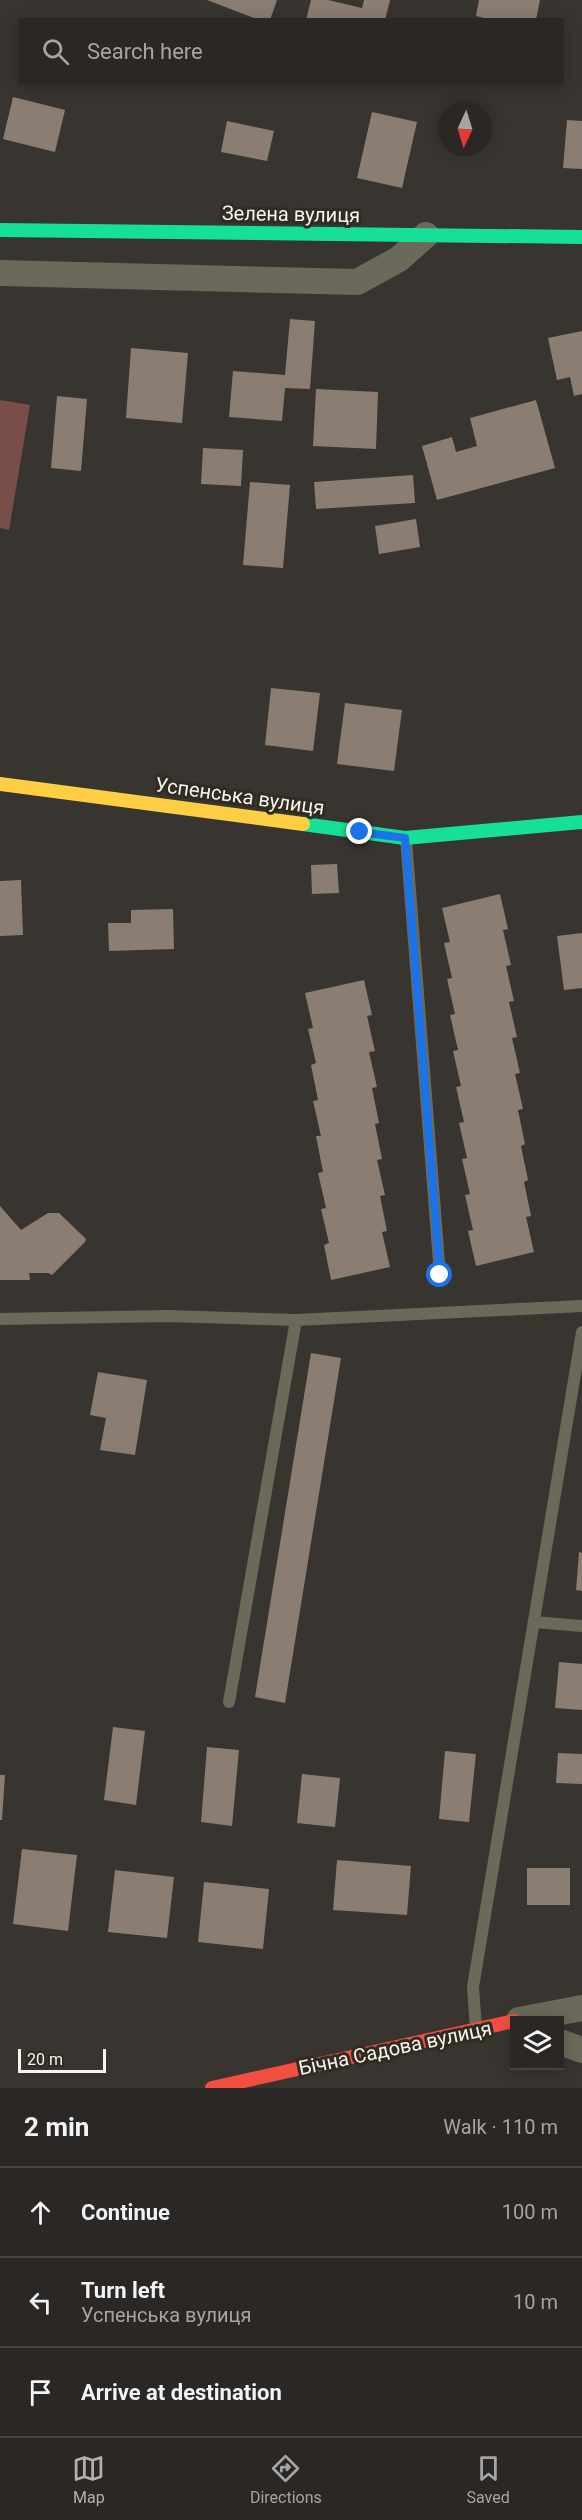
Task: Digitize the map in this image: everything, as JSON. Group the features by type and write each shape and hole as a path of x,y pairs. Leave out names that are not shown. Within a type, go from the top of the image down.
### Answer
{"street":[{"name":"Зелена вулиця","path":"0,230 582,237"},
{"path":"0,273 357,282 399,259 426,235"},
{"name":"Успенська вулиця","path":"0,784 405,838 582,822"},
{"name":"Бічна Садова вулиця","path":"546,2016 582,2008"},
{"name":"Бічна Садова вулиця","path":"212,2088 510,2024"},
{"path":"564,2043 582,2050"}],"lane":[{"path":"405,838 440,1275"},
{"path":"0,1319 168,1316 296,1320 582,1306"},
{"path":"229,1702 296,1320"},
{"path":"476,2030 473,1988 582,1332"},
{"path":"534,1622 582,1626"}],"shaded area":[{"path":"0,400 30,405 9,530 0,528"}],"building":[{"path":"207,0 277,0 271,18 254,18"},
{"path":"311,0 328,0 362,8 364,0 390,0 386,18 306,18"},
{"path":"479,0 540,0 536,18 476,16"},
{"path":"13,97 65,110 55,152 3,139"},
{"path":"372,112 417,122 402,188 357,178"},
{"path":"567,120 582,121 582,169 563,168"},
{"path":"227,121 274,131 267,161 221,152"},
{"path":"290,319 315,321 310,389 285,388 282,421 229,417 233,371 285,375"},
{"path":"582,331 582,394 574,396 570,377 557,380 548,338"},
{"path":"131,348 188,353 182,423 126,418"},
{"path":"316,389 378,392 376,449 313,446"},
{"path":"57,396 87,399 81,471 51,468"},
{"path":"536,400 555,468 437,500 422,446 452,437 456,452 477,446 470,418"},
{"path":"203,448 243,450 241,486 201,484"},
{"path":"413,475 415,503 316,509 314,482"},
{"path":"250,482 290,485 283,568 243,565"},
{"path":"416,519 420,547 379,554 375,526"},
{"path":"271,688 320,693 313,751 265,745"},
{"path":"345,703 402,710 394,771 337,764"},
{"path":"337,864 339,893 312,894 311,865"},
{"path":"21,880 23,935 0,936 0,881"},
{"path":"500,894 508,929 503,930 511,965 506,966 514,1001 509,1002 517,1037 512,1038 520,1073 515,1074 523,1109 518,1110 525,1144 521,1146 528,1180 524,1182 531,1216 526,1217 534,1252 476,1266 468,1231 473,1230 465,1195 470,1194 462,1159 467,1158 459,1123 464,1122 456,1087 461,1086 453,1051 458,1050 450,1015 455,1014 447,979 452,978 444,943 450,942 442,908"},
{"path":"173,909 174,949 109,951 108,923 131,923 131,910"},
{"path":"582,933 582,988 564,990 557,936"},
{"path":"364,980 372,1015 367,1016 375,1051 369,1052 377,1087 372,1088 379,1123 375,1124 382,1159 377,1160 385,1195 380,1196 387,1231 382,1232 390,1267 331,1280 324,1245 329,1243 321,1209 326,1208 318,1173 323,1172 316,1136 321,1136 313,1101 318,1100 311,1065 316,1063 308,1029 313,1028 305,993"},
{"path":"0,1206 21,1230 48,1213 59,1213 86,1239 85,1242 52,1275 29,1273 30,1280 0,1280"},
{"path":"311,1353 341,1358 285,1703 255,1697"},
{"path":"98,1372 147,1380 135,1455 100,1450 106,1418 90,1415"},
{"path":"579,1552 582,1553 582,1591 576,1590"},
{"path":"559,1662 582,1664 582,1710 555,1708"},
{"path":"113,1727 145,1731 136,1805 104,1800"},
{"path":"207,1747 239,1750 232,1826 201,1822"},
{"path":"445,1751 476,1754 469,1822 439,1819"},
{"path":"558,1753 582,1754 582,1784 556,1783"},
{"path":"302,1774 340,1778 335,1827 297,1823"},
{"path":"0,1775 5,1775 2,1820 0,1820"},
{"path":"22,1849 77,1855 68,1931 13,1924"},
{"path":"337,1860 411,1866 407,1915 333,1910"},
{"path":"527,1868 570,1868 570,1905 527,1905"},
{"path":"115,1870 174,1877 167,1938 108,1932"},
{"path":"204,1882 269,1889 263,1949 198,1942"}],"traffic: fast":[{"path":"0,230 582,237"},
{"path":"303,824 405,838 582,822"}],"traffic: slow":[{"path":"0,784 303,824"}],"traffic: jam":[{"path":"212,2088 510,2022"}],"route":[{"path":"360,832 405,838 440,1275"}]}
